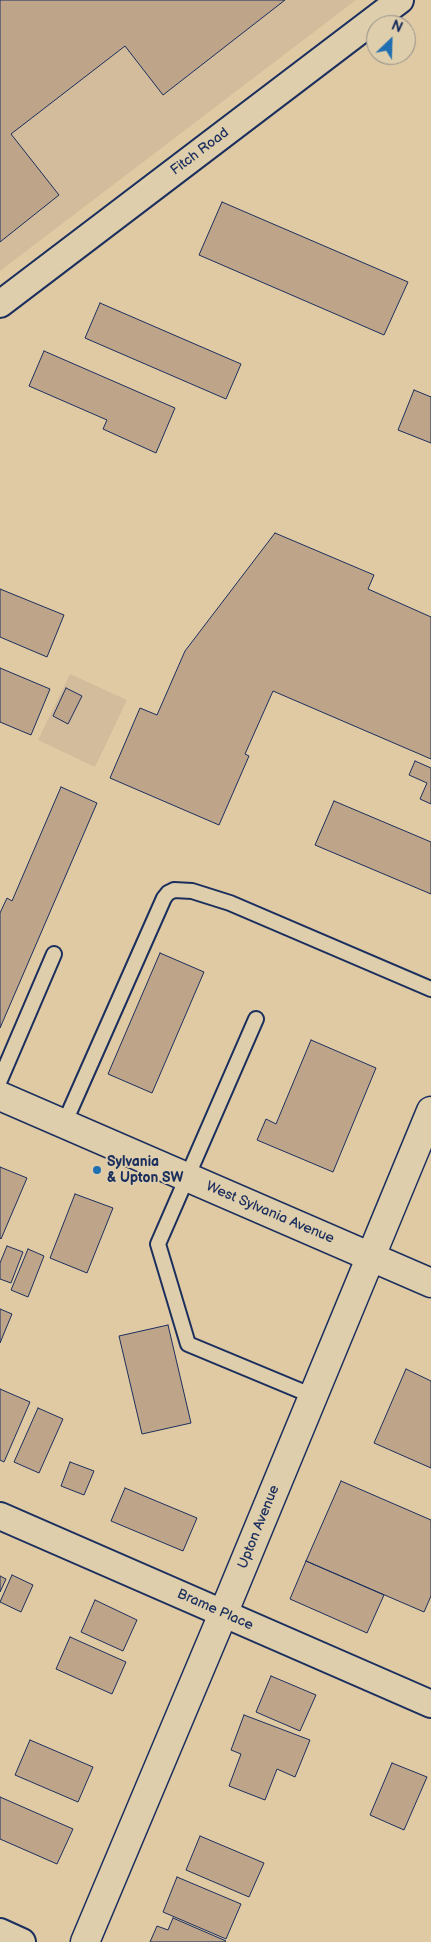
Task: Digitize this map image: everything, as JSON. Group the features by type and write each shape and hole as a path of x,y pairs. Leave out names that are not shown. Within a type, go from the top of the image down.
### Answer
{"street":[{"name":"Fitch Road","path":"0,304 400,0"},
{"name":"West Sylvania Avenue","path":"0,1096 431,1283"},
{"name":"Upton Avenue","path":"85,1942 431,1111"},
{"name":"Brame Place","path":"0,1516 431,1704"},
{"path":"0,1932 22,1942"}],"lane":[{"path":"64,1124 164,898 174,890 192,891 230,903 431,989"},
{"path":"0,1080 54,954"},
{"path":"256,1019 158,1244 188,1344 313,1396"}],"shaded area":[{"path":"0,0 356,0 0,271"},
{"path":"70,674 127,700 95,767 38,740"}],"building":[{"path":"0,0 285,0 163,95 125,46 11,134 59,195 0,242"},
{"path":"222,202 408,282 384,335 199,255"},
{"path":"100,303 241,364 226,399 85,338"},
{"path":"44,351 175,408 156,453 103,429 107,420 29,386"},
{"path":"414,390 431,397 431,443 398,430"},
{"path":"275,533 374,575 368,589 431,617 431,759 273,691 245,754 249,756 219,825 110,778 140,708 157,715 185,651"},
{"path":"0,589 64,615 47,657 0,637"},
{"path":"0,668 50,689 31,735 0,722"},
{"path":"66,688 82,696 68,724 53,716"},
{"path":"415,761 431,768 431,804 420,799 427,783 409,775"},
{"path":"61,787 97,803 0,1028 0,913 7,898 12,901"},
{"path":"334,801 431,842 431,894 315,845"},
{"path":"160,953 204,972 152,1093 108,1074"},
{"path":"311,1040 376,1068 333,1172 257,1140 266,1119 276,1124"},
{"path":"0,1167 27,1178 1,1239 0,1238"},
{"path":"75,1194 113,1208 87,1273 50,1258"},
{"path":"7,1246 23,1252 11,1283 0,1279 0,1263"},
{"path":"28,1249 44,1256 28,1297 11,1290"},
{"path":"0,1309 12,1314 0,1343"},
{"path":"168,1325 191,1423 142,1434 119,1336"},
{"path":"406,1369 431,1381 431,1468 374,1443"},
{"path":"0,1389 30,1402 4,1462 0,1460"},
{"path":"38,1408 63,1419 39,1473 14,1462"},
{"path":"70,1462 94,1471 84,1495 61,1486"},
{"path":"341,1481 431,1520 431,1596 424,1612 306,1561"},
{"path":"125,1488 197,1518 183,1551 111,1521"},
{"path":"306,1561 384,1595 367,1633 290,1599"},
{"path":"12,1575 33,1585 21,1612 0,1602"},
{"path":"0,1576 6,1579 0,1592"},
{"path":"95,1600 137,1620 123,1651 81,1632"},
{"path":"70,1637 126,1662 112,1694 56,1669"},
{"path":"271,1676 316,1695 300,1731 256,1712"},
{"path":"244,1715 310,1740 295,1777 277,1769 265,1800 229,1786 241,1754 231,1750"},
{"path":"30,1740 93,1767 78,1802 15,1775"},
{"path":"392,1763 427,1777 404,1830 370,1815"},
{"path":"0,1797 73,1829 57,1864 0,1839"},
{"path":"200,1836 264,1863 249,1897 186,1870"},
{"path":"177,1877 241,1904 226,1939 163,1912"},
{"path":"173,1918 226,1941 150,1942 157,1926 168,1930"}],"place":[{"name":"Sylvania & Upton SW","path":"97,1170"}]}
